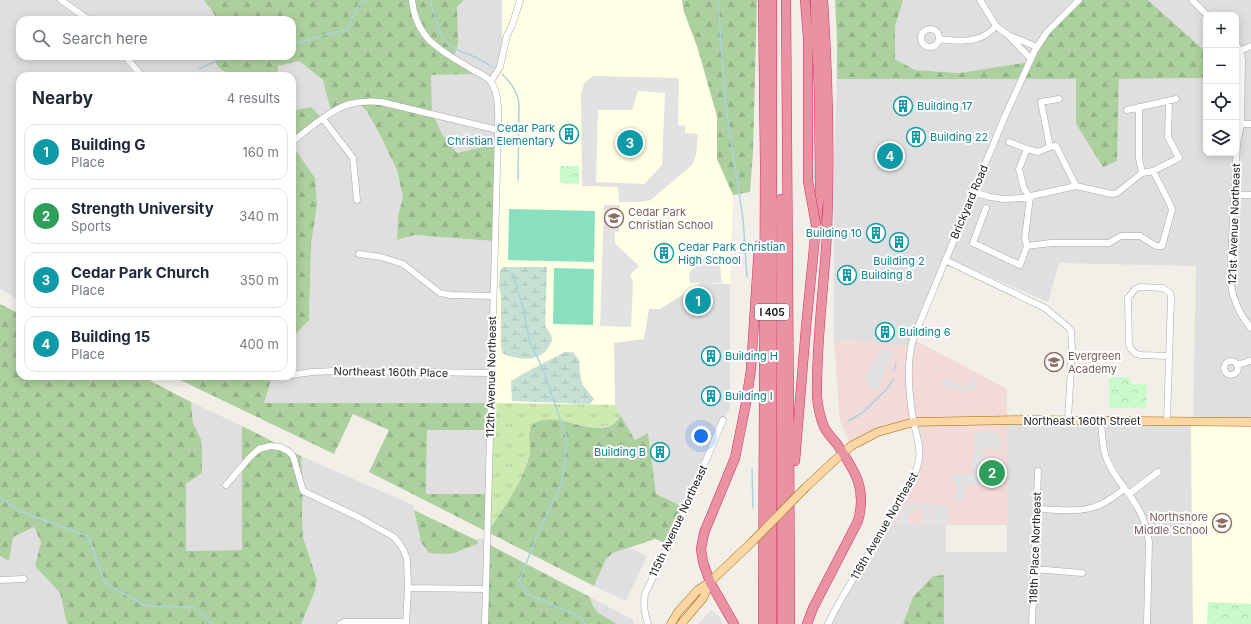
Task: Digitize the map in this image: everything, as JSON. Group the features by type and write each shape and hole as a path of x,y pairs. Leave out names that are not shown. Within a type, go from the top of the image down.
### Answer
{"highway":[{"name":"I 405","path":"763,0 765,165 763,624"},
{"name":"I 405","path":"772,0 772,624"},
{"name":"I 405","path":"781,0 782,624"},
{"name":"I 405","path":"786,0 790,624"},
{"path":"805,0 808,38 808,180 820,247 822,285"},
{"path":"790,545 797,430 820,188 820,92 815,0"},
{"path":"807,624 813,608 858,521 861,511 859,482 852,465 825,428 818,406 817,383 822,285 826,255 827,211 827,81 823,0"},
{"path":"734,624 710,582 703,562 701,549 702,541 735,458 746,403 750,369 765,165"}],"main road":[{"name":"Northeast 160th Street","path":"710,582 842,453 851,446 878,432 914,422 1068,420 1251,422"},
{"path":"671,624 678,612 698,590 710,582"},
{"path":"681,624 703,598 710,582"}],"street":[{"path":"61,0 83,16"},
{"path":"412,0 416,19 424,36 436,47 491,81 500,67 504,43 512,26 520,0"},
{"path":"980,0 996,26 1008,35 1031,59"},
{"name":"Brickyard Road","path":"914,422 909,390 910,349 913,339 1005,116 1031,59 1047,32 1078,0"},
{"path":"1192,0 1204,12"},
{"path":"940,39 964,41 977,39 986,35 996,26"},
{"path":"1008,35 1038,47"},
{"path":"1240,51 1251,46"},
{"name":"121st Avenue Northeast","path":"1238,48 1242,60 1241,124 1237,144 1233,195 1230,278 1233,298 1238,310 1251,328"},
{"path":"128,60 139,72"},
{"name":"112th Avenue Northeast","path":"485,624 498,130 497,96 491,81"},
{"path":"1050,147 1041,102 1059,99"},
{"path":"1127,110 1176,99"},
{"path":"296,139 323,119 348,104 367,101 381,102 498,130"},
{"path":"973,192 1004,199 1030,197 1076,186 1112,194 1117,193 1142,173 1153,171 1179,158 1168,137 1168,101"},
{"path":"1139,107 1138,158 1142,173"},
{"path":"323,119 353,158 357,200"},
{"path":"1241,124 1251,124"},
{"path":"1009,142 1038,152 1056,146 1076,186"},
{"path":"986,208 973,243 1020,265 1027,246 1025,238 1030,197 1024,189 1019,170 1027,149"},
{"path":"1027,246 1051,243 1109,243 1121,236 1140,236 1156,246 1162,246 1172,210 1153,171"},
{"path":"1233,195 1251,195"},
{"path":"359,254 388,259 403,264 440,293 451,295 493,296"},
{"path":"945,260 1045,308 1068,327 1071,331 1072,349 1068,420"},
{"path":"1167,421 1171,298 1170,293 1163,288 1135,289 1128,298 1129,345 1136,354 1169,356"},
{"path":"1237,365 1251,361"},
{"name":"Northeast 160th Place","path":"296,374 336,371 491,372"},
{"name":"115th Avenue Northeast","path":"648,624 644,612 643,602 645,594 686,508 723,420"},
{"path":"1101,420 1106,457 1116,478 1135,503 1143,519 1149,542 1147,624"},
{"name":"116th Avenue Northeast","path":"828,624 839,601 876,543 884,525 913,477 919,457 918,439 914,422"},
{"path":"226,484 259,448 270,446 280,447 288,450 293,456 303,491 394,537 399,543 407,559 408,588 406,623 345,622 340,624"},
{"name":"118th Place Northeast","path":"1032,624 1038,471"},
{"path":"1037,509 1078,510 1094,508 1127,492 1158,472"},
{"path":"1034,569 1082,573"},
{"path":"0,580 24,579"},
{"path":"408,588 486,589"}],"shaded area":[{"path":"0,0 204,0 215,16 16,16 16,60 214,60 218,67 225,72 16,72 16,298 0,289"},
{"path":"464,0 502,0 502,58 494,87 497,138 482,147 457,153 442,134 432,112 431,75 479,74 453,59 457,7"},
{"name":"Cedar Park Christian School","path":"502,0 682,0 684,12 697,46 717,116 717,159 733,195 730,284 701,283 660,309 649,309 644,339 614,343 615,405 490,403 498,107 491,81 502,58"},
{"path":"903,0 1078,0 1030,62 959,73 915,70 895,59 895,27"},
{"path":"1148,0 1251,0 1251,421 1193,418 1196,266 1059,263 1048,302 946,258 913,339 908,347 864,341 834,342 834,158 837,79 1076,79 1076,124 1117,161 1119,79 1203,78 1203,156 1239,156 1239,12 1203,12 1203,49"},
{"path":"299,61 323,80 356,100 367,111 397,170 403,197 398,216 397,240 414,235 494,241 490,403 263,403 271,380 296,380 296,334 309,320 311,246 317,204 315,178 296,151 296,72 278,72 278,66"},
{"path":"594,76 679,78 678,125 685,126 685,133 698,134 696,155 692,165 651,200 641,202 619,202 618,187 582,186 581,93 585,82","holes":["638,91 665,93 662,165 644,184 596,182 598,110 632,110"]},
{"path":"604,205 620,205 619,232 615,232 615,243 639,266 630,275 633,282 631,327 600,326"},
{"path":"709,254 719,254 722,283 690,283 689,273"},
{"path":"701,283 730,284 730,408 723,420 686,508 656,494 648,433 635,440 615,405 614,343 643,339 649,309 660,309"},
{"path":"913,339 1007,389 1008,525 885,525 913,477 919,457 914,422 851,446 840,420 834,342 864,341 908,347"},
{"path":"880,348 894,351 879,387 876,390 865,382"},
{"path":"972,377 977,379 973,390 960,390 940,384 942,379 966,387 968,386"},
{"path":"191,402 242,426 242,550 186,551 186,484 202,473 201,439 193,423"},
{"path":"1191,420 1193,624 1007,624 1007,421"},
{"name":"Northshore Middle School","path":"1191,420 1251,421 1251,624 1193,624"},
{"path":"427,430 489,430 488,494 426,494"},
{"path":"975,432 997,432 996,437 1001,437 1000,449 985,448 983,480 978,485 965,485 964,500 955,500 956,486 951,475 973,474"},
{"path":"301,456 413,505 419,537 427,549 464,544 476,539 487,539 485,624 301,624 317,580 303,537"},
{"path":"906,504 932,504 932,525 924,525 924,510 909,510 909,525 893,525"},
{"path":"933,505 948,505 948,525 933,525"},
{"path":"885,525 946,525 946,552 1007,552 1007,624 828,624"},
{"path":"34,527 41,542 35,566 60,593 67,624 0,624 0,556 9,560 13,537"},
{"path":"630,548 647,556 626,601 594,586 606,559 613,553"},
{"path":"590,597 633,620 633,624 617,624 597,613"},
{"path":"711,610 720,617 723,624 698,624"}],"green space":[{"path":"204,0 464,0 457,7 458,44 453,59 478,74 431,75 432,112 442,134 457,153 482,147 497,138 494,241 414,235 397,240 398,216 403,197 397,170 367,111 355,100 332,115 323,80 299,61 278,66 278,72 225,72 218,67 214,60 296,60 296,16 215,16"},
{"path":"682,0 757,0 753,152 750,192 733,195 717,159 717,116 697,46 684,12"},
{"path":"835,0 903,0 895,27 895,59 915,70 959,73 1030,62 1035,50 1078,0 1148,0 1203,49 1203,78 1119,79 1117,161 1103,167 1076,124 1076,79 837,79"},
{"path":"311,107 323,119 296,142 296,110"},
{"path":"296,151 315,178 317,204 311,246 309,320 296,334"},
{"path":"560,166 579,166 579,184 560,183"},
{"path":"509,209 595,211 594,262 508,260"},
{"path":"503,267 547,267 545,326 551,334 552,340 545,351 534,358 514,357 502,353 501,295 499,286 500,270"},
{"path":"554,268 594,269 593,325 553,324"},
{"path":"0,304 16,312 16,380 149,380 191,402 193,423 201,439 202,473 186,484 186,551 242,550 242,426 301,456 303,537 317,580 314,593 301,624 67,624 60,593 35,566 41,542 34,527 13,537 9,561 0,556"},
{"path":"565,352 573,352 579,360 582,384 594,399 590,404 512,401 511,381"},
{"path":"1109,377 1131,377 1131,384 1147,384 1146,408 1109,408"},
{"path":"180,380 271,380 264,403 490,403 489,430 427,430 426,494 488,494 488,532 513,493 524,471 530,451 529,432 535,423 543,420 551,420 601,428 610,426 621,416 635,440 648,433 656,494 686,508 669,545 655,539 613,553 606,559 594,586 369,472 389,430 353,414 334,454"},
{"path":"490,403 615,405 621,416 611,425 597,428 567,422 529,430 530,452 528,463 519,484 488,533"},
{"path":"414,510 478,541 477,544 451,554 429,553 421,542"},
{"path":"488,544 590,597 594,608 597,611 617,624 485,624"},
{"path":"944,575 944,624 903,624 913,597 933,576"},
{"path":"1208,602 1251,604 1251,624 1207,624"}],"waterway":[{"path":"296,44 323,35 347,30 359,4 365,0"},
{"path":"431,0 430,2 434,10 438,27 441,35 447,43 492,67"},
{"path":"718,0 725,100 743,219 747,277"},
{"path":"199,69 218,60"},
{"path":"502,74 513,87 519,104 518,180"},
{"path":"512,273 522,304 530,343 543,369 567,439 562,483 540,529 519,581 527,594 578,616 586,624"},
{"path":"894,371 896,363"},
{"path":"848,421 862,413 886,390 894,379"},
{"path":"752,469 753,508"},
{"path":"0,497 19,511 88,536 105,583 146,606 194,607 213,624"}],"place":[{"name":"Building 17","path":"903,106"},
{"name":"Cedar Park Christian Elementary","path":"569,134"},
{"name":"Building 22","path":"916,137"},
{"name":"Cedar Park Church","path":"630,143"},
{"name":"Building 15","path":"890,156"},
{"name":"Cedar Park Christian School","path":"614,218"},
{"name":"Building 10","path":"876,233"},
{"name":"Building 2","path":"899,242"},
{"name":"Cedar Park Christian High School","path":"664,253"},
{"name":"Building 8","path":"847,275"},
{"name":"Building G","path":"698,301"},
{"name":"Building 6","path":"885,332"},
{"name":"Building H","path":"711,356"},
{"name":"Evergreen Academy","path":"1054,362"},
{"name":"Building I","path":"711,396"},
{"name":"Building B","path":"660,452"},
{"name":"Strength University","path":"992,473"},
{"name":"Northshore Middle School","path":"1222,523"}]}
